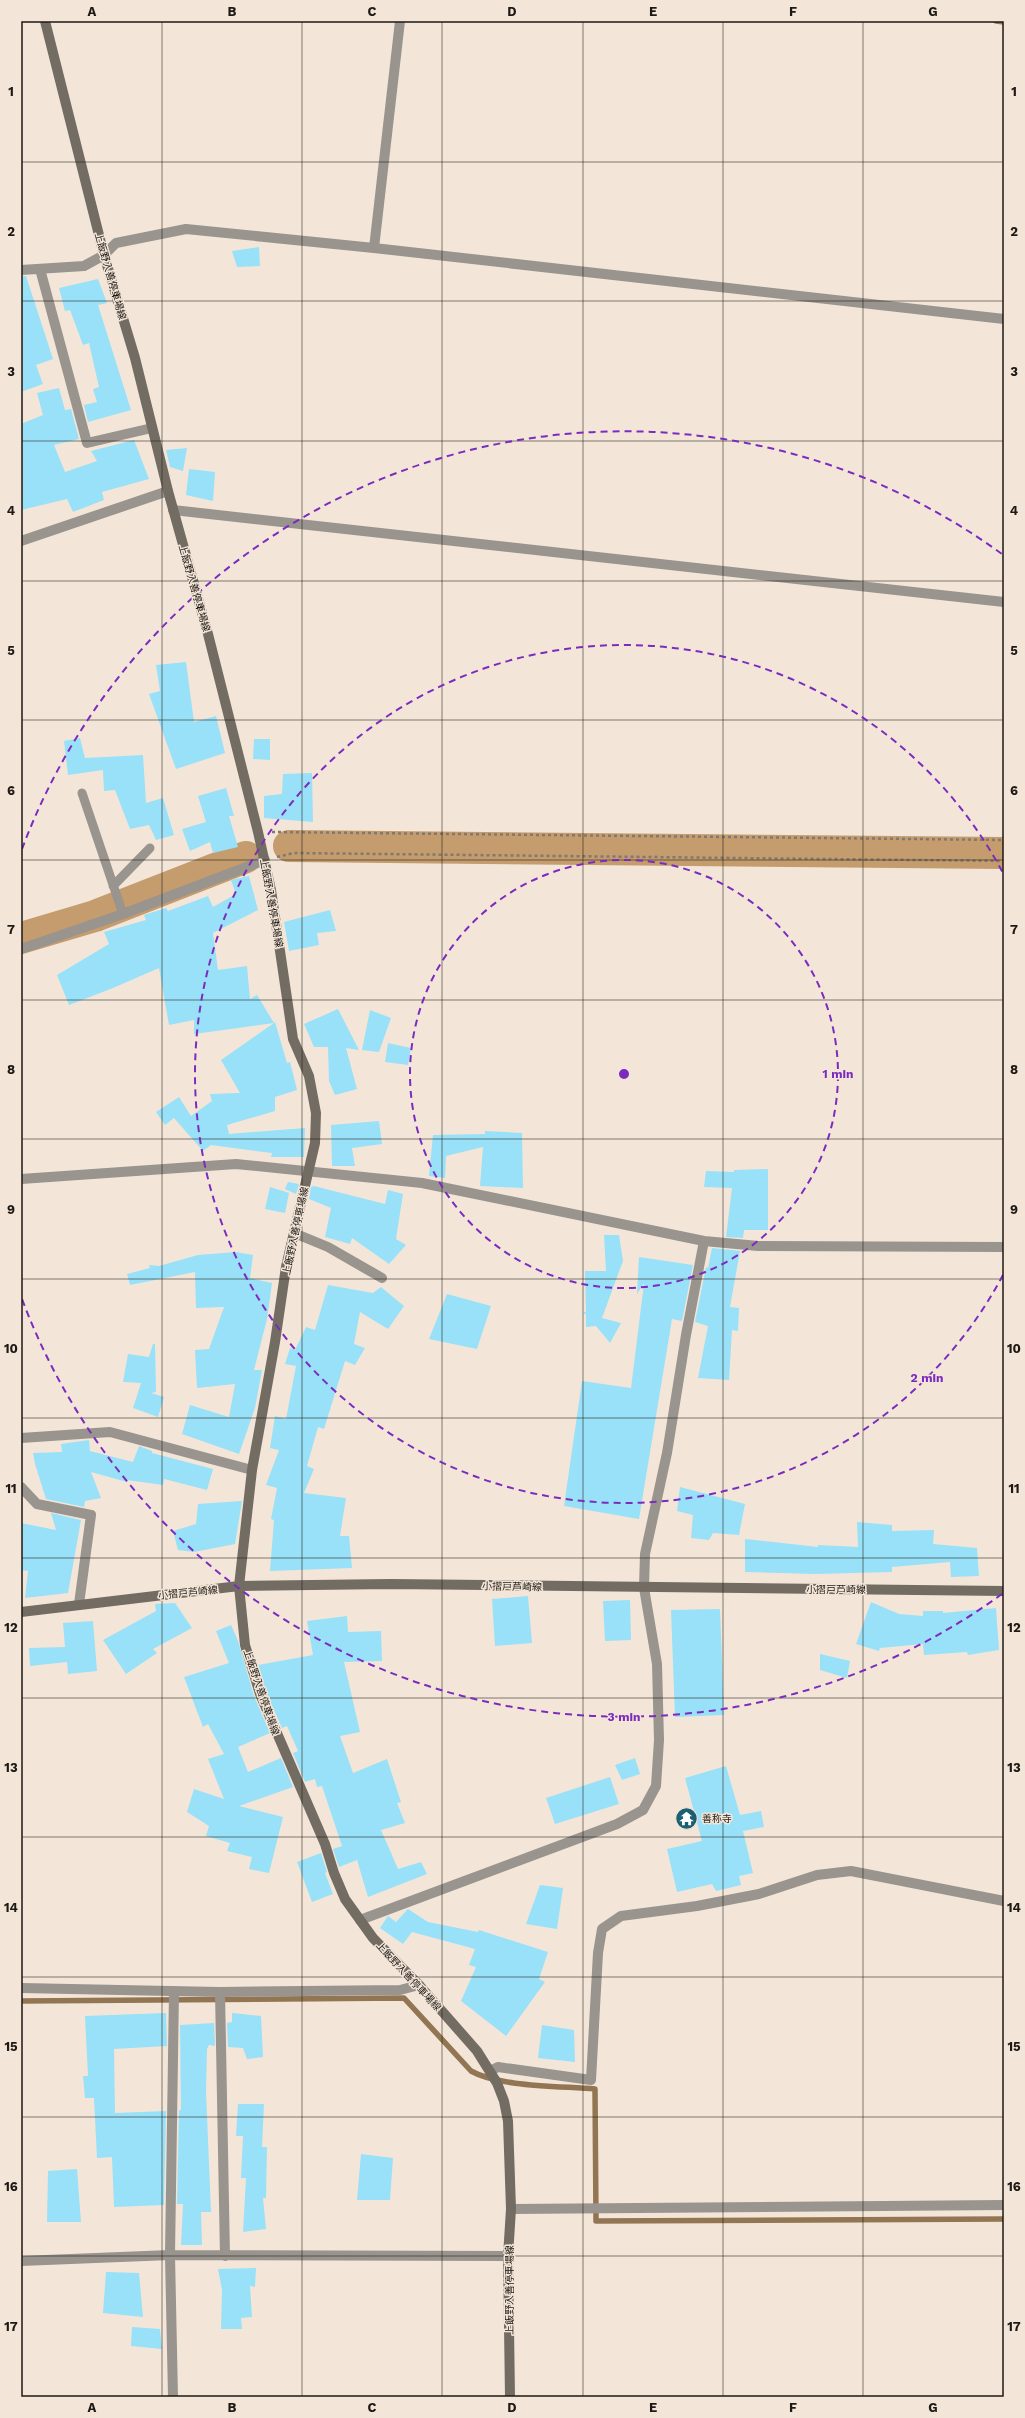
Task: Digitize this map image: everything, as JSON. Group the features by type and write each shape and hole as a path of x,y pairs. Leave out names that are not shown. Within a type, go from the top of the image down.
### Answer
{"main road":[{"name":"上飯野入善停車場線","path":"45,21 104,255 135,358 168,492 208,634 265,860 271,890 293,1038 309,1076 316,1113 315,1143 286,1267 275,1342 252,1470 239,1586 245,1645 260,1694 325,1844 334,1873 345,1899 373,1938 419,1985 477,2051 490,2071 502,2095 508,2121 511,2209 508,2256 510,2397"},
{"name":"小摺戸芦崎線","path":"21,1612 239,1586 390,1584 1004,1591"}],"street":[{"path":"374,248 400,21"},
{"path":"21,270 84,266 104,255 116,243 186,229 374,248 1004,319"},
{"path":"40,269 87,443 152,428"},
{"path":"21,541 168,492"},
{"path":"174,510 1004,602"},
{"path":"21,949 123,914 265,860"},
{"path":"21,1179 236,1164 308,1170 422,1183 704,1241 758,1246 1004,1247"},
{"path":"294,1233 328,1247 382,1278"},
{"path":"360,1920 616,1824 643,1810 656,1786 659,1740 656,1664 644,1588 645,1554 668,1452 686,1335 704,1241"},
{"path":"21,1438 110,1432 252,1470"},
{"path":"21,1487 37,1504 91,1515 79,1604"},
{"path":"490,2071 498,2067 591,2080 598,1953 602,1929 621,1916 697,1906 759,1894 817,1875 851,1870 1004,1900"},
{"path":"21,1988 220,1992 400,1990 419,1985"},
{"path":"173,2397 170,2255 174,1991"},
{"path":"220,1992 225,2256"},
{"path":"511,2209 1004,2205"},
{"path":"21,2262 170,2255 508,2256"}],"lane":[{"path":"82,794 123,914"},
{"path":"113,886 150,848"}],"path":[{"path":"258,832 1004,840"},
{"path":"265,860 294,853 1004,861"}],"building":[{"path":"259,247 260,266 237,267 232,251"},
{"path":"21,276 26,276 53,359 36,365 43,384 21,392"},
{"path":"98,279 107,303 98,305 131,410 88,422 84,405 97,402 93,389 99,387 89,343 83,345 70,310 65,311 59,288"},
{"path":"59,388 65,410 71,409 79,439 54,445 65,472 97,461 91,451 134,440 149,479 102,492 104,500 73,512 67,499 21,510 21,424 43,415 37,393"},
{"path":"187,448 183,471 170,467 166,450"},
{"path":"189,469 215,472 213,501 186,495"},
{"path":"186,662 194,722 216,716 225,753 176,769 149,694 160,691 156,665"},
{"path":"80,738 85,758 143,755 146,803 163,798 174,835 156,840 149,825 130,829 115,790 104,791 103,770 68,775 64,741"},
{"path":"254,739 270,739 270,760 253,759"},
{"path":"312,773 313,822 264,818 264,796 282,794 283,774"},
{"path":"226,788 234,816 229,816 238,847 213,853 210,842 190,851 182,829 206,822 198,796"},
{"path":"249,876 258,910 213,933 218,970 247,966 250,999 257,995 274,1023 194,1034 194,1020 169,1025 159,968 69,1005 57,975 109,944 104,932 146,920 144,915 166,908 168,911 208,896 213,907 236,894 231,880"},
{"path":"330,910 336,931 317,933 319,945 289,951 284,922"},
{"path":"338,1009 359,1050 346,1048 357,1089 335,1095 329,1081 328,1047 314,1047 304,1024"},
{"path":"370,1010 391,1018 379,1052 362,1050"},
{"path":"275,1022 287,1063 290,1062 297,1090 275,1097 275,1111 227,1125 229,1134 305,1128 304,1157 271,1157 272,1153 211,1145 203,1151 174,1118 165,1125 156,1112 179,1097 191,1116 212,1101 210,1094 240,1093 221,1060"},
{"path":"388,1043 411,1048 408,1065 385,1062"},
{"path":"379,1121 382,1144 352,1148 355,1166 332,1166 331,1125"},
{"path":"485,1131 522,1133 523,1188 480,1186 483,1147 446,1156 445,1178 429,1176 433,1135 485,1134"},
{"path":"768,1169 768,1230 744,1230 743,1238 726,1237 732,1188 704,1187 706,1171 734,1172 734,1170"},
{"path":"288,1182 299,1184 296,1194 285,1189"},
{"path":"314,1186 385,1204 388,1190 403,1194 396,1239 406,1245 389,1264 352,1238 350,1244 325,1237 331,1208 309,1199 311,1187"},
{"path":"270,1187 289,1193 285,1213 265,1209"},
{"path":"604,1235 619,1235 623,1261 602,1318 621,1323 610,1343 596,1326 586,1327 586,1315 583,1312 586,1312 585,1271 606,1271"},
{"path":"712,1248 740,1251 730,1307 739,1308 738,1331 732,1330 729,1380 698,1378 708,1326 695,1322 706,1267 708,1268"},
{"path":"236,1252 253,1255 250,1278 272,1283 267,1319 254,1370 262,1370 255,1408 239,1454 182,1434 190,1405 229,1417 235,1384 197,1388 195,1350 209,1349 224,1307 196,1308 195,1272 130,1285 127,1274 150,1268 149,1265 159,1266 198,1255"},
{"path":"639,1257 693,1265 682,1321 672,1319 639,1519 564,1506 582,1381 631,1388 644,1283 637,1294"},
{"path":"328,1285 373,1293 381,1287 404,1306 388,1329 360,1312 354,1344 365,1348 355,1365 345,1361 324,1429 318,1427 307,1466 314,1469 304,1493 346,1498 340,1536 349,1536 352,1568 270,1571 274,1520 271,1519 277,1488 266,1485 279,1450 270,1448 275,1416 286,1419 296,1366 285,1364 290,1348 295,1350 306,1327 315,1330"},
{"path":"447,1294 491,1306 477,1349 429,1339"},
{"path":"153,1344 155,1344 156,1392 151,1393 164,1397 158,1417 133,1408 141,1383 123,1382 128,1354 149,1357"},
{"path":"89,1440 90,1451 133,1462 139,1446 152,1451 152,1453 213,1469 207,1490 164,1479 163,1485 127,1480 127,1482 91,1472 101,1498 85,1501 84,1507 46,1499 33,1453 62,1452 61,1444"},
{"path":"680,1487 745,1504 739,1535 713,1533 709,1540 691,1538 693,1515 677,1511"},
{"path":"242,1501 235,1544 194,1552 178,1550 173,1531 196,1524 198,1504"},
{"path":"51,1513 81,1520 68,1593 25,1598 28,1571 21,1570 21,1523 56,1530"},
{"path":"857,1522 892,1525 892,1531 934,1530 933,1544 977,1548 979,1576 951,1577 950,1562 892,1567 892,1572 815,1574 745,1572 745,1539 818,1547 818,1545 858,1547"},
{"path":"528,1596 532,1643 495,1646 492,1599"},
{"path":"630,1600 631,1640 605,1641 603,1601"},
{"path":"871,1602 899,1614 923,1616 923,1611 943,1611 943,1613 996,1608 999,1650 968,1655 967,1652 924,1655 923,1644 880,1648 879,1651 856,1644"},
{"path":"175,1603 192,1628 153,1649 157,1653 126,1674 103,1640 156,1611 155,1604"},
{"path":"720,1609 724,1715 675,1717 671,1610"},
{"path":"347,1616 348,1632 381,1631 382,1661 344,1662 360,1732 340,1736 353,1773 387,1759 401,1802 397,1803 405,1823 381,1830 398,1869 421,1862 427,1874 368,1897 357,1860 339,1867 333,1849 342,1846 322,1786 317,1787 315,1779 305,1782 293,1753 298,1751 287,1726 282,1728 266,1692 258,1665 313,1655 307,1621"},
{"path":"93,1621 97,1671 68,1674 67,1662 30,1666 29,1648 65,1647 63,1623"},
{"path":"231,1625 238,1641 254,1696 270,1733 238,1747 248,1772 281,1758 293,1787 239,1806 283,1817 269,1873 249,1869 252,1857 227,1851 230,1843 206,1836 209,1826 187,1812 194,1789 224,1799 208,1759 224,1754 208,1724 203,1727 184,1677 229,1663 216,1631"},
{"path":"820,1654 850,1661 847,1678 820,1670"},
{"path":"635,1758 640,1774 622,1780 615,1765"},
{"path":"726,1766 740,1815 761,1811 764,1827 743,1831 753,1873 739,1876 741,1885 716,1891 712,1884 677,1892 667,1849 702,1841 685,1778"},
{"path":"610,1777 619,1804 555,1824 546,1798"},
{"path":"321,1853 327,1872 325,1873 333,1894 312,1902 297,1862"},
{"path":"540,1885 563,1888 557,1929 526,1924"},
{"path":"408,1909 428,1922 478,1932 479,1930 548,1952 539,1979 545,1982 506,2036 461,2001 476,1967 469,1965 475,1949 412,1932 403,1944 380,1928 388,1916 396,1922"},
{"path":"166,2013 167,2046 114,2049 115,2113 166,2111 164,2205 114,2207 112,2157 97,2158 94,2098 85,2098 83,2076 88,2076 85,2016"},
{"path":"232,2013 261,2016 263,2057 247,2059 243,2048 228,2047 227,2023 232,2022"},
{"path":"214,2023 215,2046 209,2045 207,2049 206,2091 211,2212 201,2212 202,2245 181,2245 183,2204 177,2204 179,2110 181,2110 180,2025"},
{"path":"542,2025 574,2030 575,2062 538,2058"},
{"path":"238,2104 264,2104 262,2147 267,2147 266,2198 263,2198 266,2229 243,2232 246,2178 241,2178 243,2136 236,2136"},
{"path":"361,2154 393,2158 390,2200 357,2200"},
{"path":"77,2169 81,2222 47,2222 48,2171"},
{"path":"256,2268 255,2287 250,2286 252,2317 241,2318 242,2329 221,2329 222,2290 218,2269"},
{"path":"106,2272 139,2273 143,2317 103,2313"},
{"path":"132,2327 160,2329 162,2349 131,2346"}],"waterway":[{"path":"996,21 1004,22"},
{"path":"289,846 1004,853"},
{"path":"21,938 95,916 246,857"},
{"path":"21,2001 404,1998 471,2071 497,2080 514,2083 595,2089 596,2221 1004,2219"}],"place":[{"name":"善称寺","path":"687,1818"}]}
